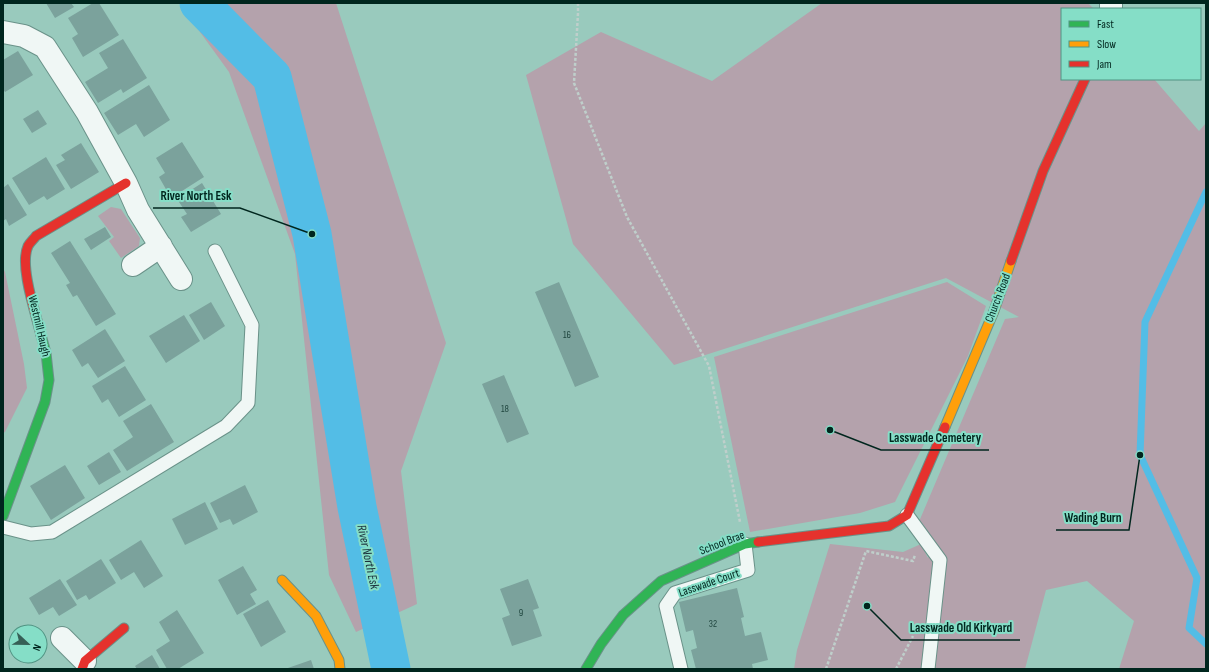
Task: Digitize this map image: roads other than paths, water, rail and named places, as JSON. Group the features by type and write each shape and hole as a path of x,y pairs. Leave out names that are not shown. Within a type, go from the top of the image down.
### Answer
{"street":[{"path":"3,32 24,36 45,47 87,112 126,183 138,210 181,279"},
{"name":"Church Road","path":"907,515 994,311 1043,172 1085,80"},
{"name":"Westmill Haugh","path":"3,516 45,402 49,380 46,353 28,282 25,264 28,246 36,236 126,183"},
{"path":"133,265 161,246"},
{"name":"School Brae","path":"586,669 601,644 623,615 661,581 745,544 889,526 907,515"},
{"path":"282,580 316,616 339,660 340,669"},
{"path":"62,638 84,665 124,628"}],"lane":[{"path":"3,527 31,534 52,532 226,426 248,403 252,325 215,251"},
{"path":"907,515 940,560 928,669"},
{"name":"Lasswade Court","path":"681,669 666,606 675,593 748,570 745,544"}],"waterway":[{"name":"River North Esk","path":"199,3 272,77 312,234 357,507 391,669"},
{"path":"1206,192 1145,322 1140,455 1197,578 1189,628 1206,644"}],"place":[{"name":"River North Esk","path":"312,234"},
{"name":"Lasswade Cemetery","path":"830,430"},
{"name":"Wading Burn","path":"1140,455"},
{"name":"Lasswade Old Kirkyard","path":"867,606"}]}
